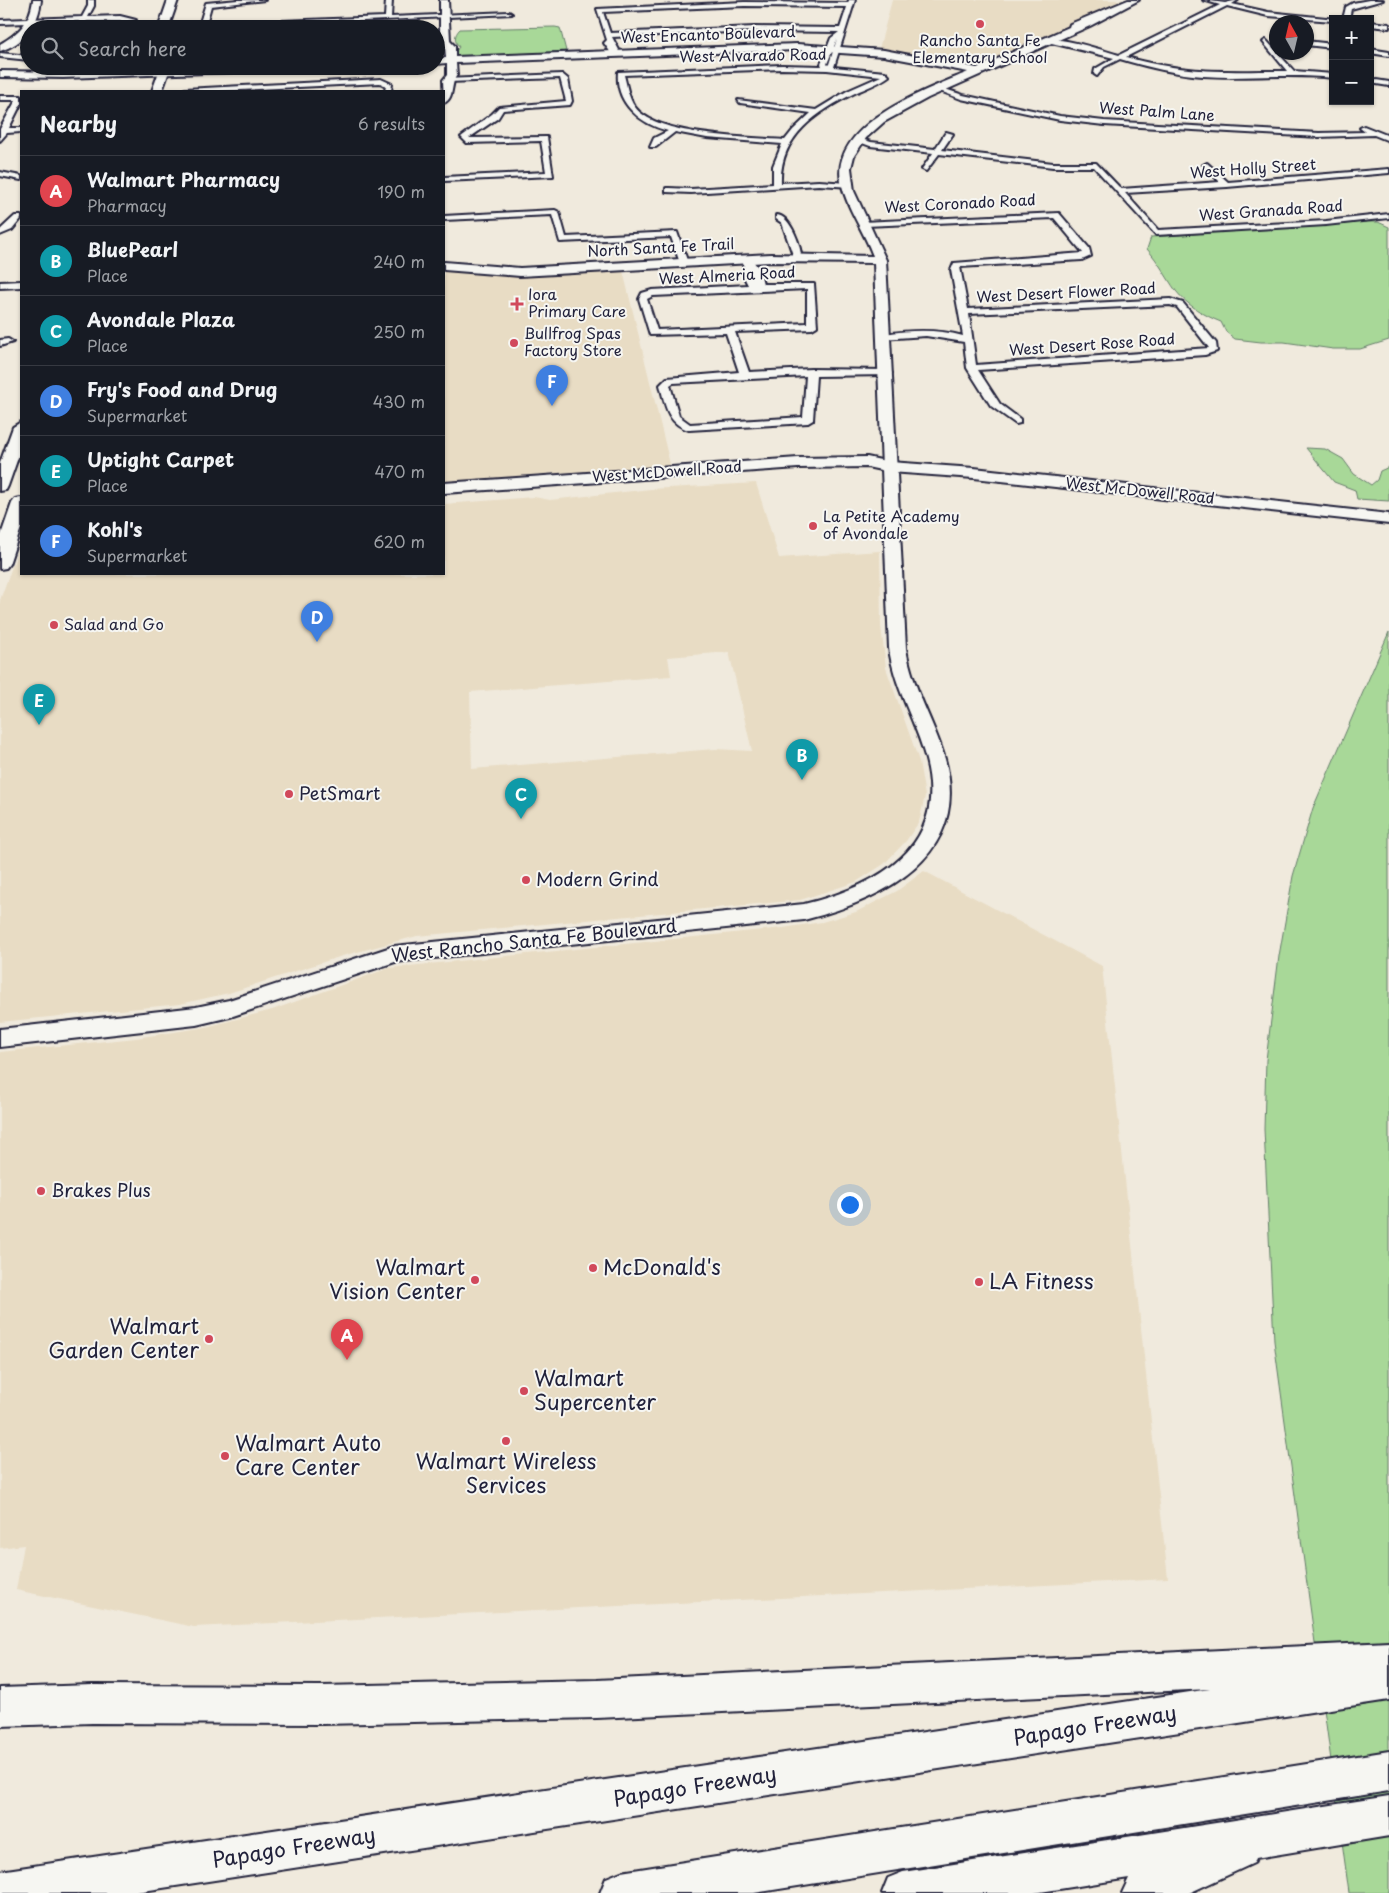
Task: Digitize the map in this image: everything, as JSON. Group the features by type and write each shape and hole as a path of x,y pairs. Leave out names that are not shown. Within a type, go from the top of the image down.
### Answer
{"highway":[{"path":"0,1707 92,1704 322,1705 1249,1685 1389,1661"},
{"name":"Papago Freeway","path":"0,1892 1249,1685 1389,1681"},
{"path":"620,1893 859,1856 1251,1791 1389,1771"},
{"path":"903,1893 1389,1816"},
{"path":"1144,1893 1267,1835"}],"main road":[{"path":"166,20 173,0"},
{"path":"157,90 163,75"},
{"path":"0,486 20,430"},
{"name":"West McDowell Road","path":"445,498 481,491 776,475 868,472 890,467 984,474 1389,519"},
{"name":"West McDowell Road","path":"445,488 481,491"},
{"path":"0,564 13,521"}],"street":[{"path":"34,20 36,15 37,0"},
{"path":"85,19 91,6 91,0"},
{"path":"204,20 208,4 262,0"},
{"path":"388,19 389,0"},
{"path":"444,0 444,20"},
{"path":"858,140 888,114 1073,28 1083,26 1087,22 1135,0"},
{"path":"1097,74 1097,70 1102,66 1235,0"},
{"path":"1347,15 1348,8 1355,4 1380,0"},
{"path":"1204,1 1268,14 1329,19"},
{"path":"613,54 607,43 609,38 599,10 681,3 851,3 840,33 842,38 834,48 832,65 827,68"},
{"path":"367,20 509,14"},
{"path":"59,20 133,20"},
{"path":"0,22 20,21"},
{"path":"1374,24 1389,26"},
{"path":"609,38 764,29 840,33"},
{"path":"0,48 20,34"},
{"path":"1046,41 1165,70 1202,74 1291,72 1329,76"},
{"path":"1314,45 1329,46"},
{"name":"West Encanto Boulevard","path":"445,61 758,47 834,48 915,57 979,71"},
{"path":"1374,52 1389,54"},
{"path":"0,56 20,57"},
{"path":"1281,60 1291,72"},
{"name":"West Alvarado Road","path":"674,130 643,119 634,112 629,104 620,73 769,67 827,68 886,74 886,76 848,93 817,112"},
{"path":"0,74 20,75"},
{"path":"32,75 147,75"},
{"path":"0,79 52,80 147,75"},
{"path":"443,75 448,80 562,76 565,79 568,104 501,108 495,116 465,137 467,141 544,139 550,174 445,179"},
{"path":"445,98 448,90 448,80"},
{"path":"208,90 388,82 390,85 388,90"},
{"path":"1374,82 1389,84"},
{"name":"West Palm Lane","path":"939,89 1060,118 1252,132 1382,134 1389,139"},
{"path":"0,98 20,98"},
{"path":"0,139 2,131 20,100"},
{"path":"740,101 817,112"},
{"path":"777,187 777,164 786,142 817,112"},
{"path":"1054,125 1060,118"},
{"path":"1248,121 1252,132"},
{"path":"1363,127 1370,134"},
{"path":"2,131 20,130"},
{"path":"653,146 657,140 674,130 786,142"},
{"path":"926,169 949,134"},
{"path":"858,140 870,144 938,150 1053,165 1096,165 1119,191"},
{"name":"West Rancho Santa Fe Boulevard","path":"0,1038 196,1016 230,1008 394,954 804,912 859,895 882,884 909,864 922,850 930,835 941,804 941,782 899,657 887,373 880,260 876,246 853,202 846,169 847,161 858,140"},
{"path":"1207,166 1227,185"},
{"name":"West Holly Street","path":"1119,191 1227,185 1389,171"},
{"path":"0,174 20,178"},
{"path":"669,190 848,185"},
{"name":"West Granada Road","path":"1119,191 1156,232 1326,223 1389,216"},
{"path":"445,218 555,212 563,240 674,234 684,263"},
{"name":"West Coronado Road","path":"865,224 1056,214 1088,254 1082,257 957,265 955,270 964,312"},
{"path":"778,216 786,222 798,258"},
{"path":"0,233 9,228 18,218"},
{"path":"748,259 745,269 750,283 756,287"},
{"name":"North Santa Fe Trail","path":"445,266 492,272 520,272 748,259 880,260"},
{"path":"0,285 20,284"},
{"name":"West Almeria Road","path":"811,286 812,326 653,333 643,299 645,295 756,287 811,286"},
{"name":"West Desert Flower Road","path":"964,312 1170,302 1180,306 1213,345 1214,350"},
{"path":"964,312 966,340 972,368 996,406 1016,421"},
{"path":"730,330 745,375"},
{"path":"885,337 935,341 966,340"},
{"name":"West Desert Rose Road","path":"972,368 1214,350"},
{"path":"811,372 808,420 689,428 680,426 675,420 665,385 670,380 745,375 811,372 887,373"}],"shaded area":[{"name":"Rancho Santa Fe Elementary School","path":"892,0 1125,0 982,65 975,66 879,49"},
{"path":"445,270 514,276 623,271 671,468 557,473 445,483"},
{"path":"756,483 779,558 880,551 881,626 886,668 919,761 925,796 919,822 906,841 884,864 856,882 800,900 417,936 342,956 229,993 180,1004 0,1022 0,600 20,545 20,575 445,575 445,504 534,497 550,500 651,489","holes":["729,652 752,751 715,749 472,769 470,692 671,676 668,657"]},
{"path":"924,871 1102,966 1168,1579 194,1627 16,1590 24,1545 0,1548 0,1052 136,1038 206,1027 272,1010 389,968 783,928 822,922 856,912 897,891"}],"green space":[{"path":"560,28 566,51 469,57 456,55 459,47 455,38 460,29"},
{"path":"1378,222 1389,227 1389,340 1360,349 1333,349 1284,342 1235,339 1226,332 1221,322 1197,310 1180,296 1147,249 1151,237"},
{"path":"1306,448 1325,449 1343,459 1354,474 1371,485 1377,480 1380,471 1389,467 1389,501 1357,499 1355,490 1334,482"},
{"path":"1389,632 1389,1893 1349,1893 1274,1341 1264,1129 1266,1060 1279,956 1293,876 1313,808"}],"place":[{"name":"Rancho Santa Fe Elementary School","path":"980,24"},
{"name":"Iora Primary Care","path":"517,304"},
{"name":"Bullfrog Spas Factory Store","path":"514,343"},
{"name":"Kohl's","path":"552,406"},
{"name":"La Petite Academy of Avondale","path":"813,526"},
{"name":"Salad and Go","path":"54,625"},
{"name":"Fry's Food and Drug","path":"317,642"},
{"name":"Uptight Carpet","path":"39,725"},
{"name":"BluePearl","path":"802,780"},
{"name":"PetSmart","path":"289,794"},
{"name":"Avondale Plaza","path":"521,819"},
{"name":"Modern Grind","path":"526,880"},
{"name":"Brakes Plus","path":"41,1191"},
{"name":"McDonald's","path":"593,1268"},
{"name":"Walmart Vision Center","path":"475,1280"},
{"name":"LA Fitness","path":"979,1282"},
{"name":"Walmart Garden Center","path":"209,1339"},
{"name":"Walmart Pharmacy","path":"347,1360"},
{"name":"Walmart Supercenter","path":"524,1391"},
{"name":"Walmart Wireless Services","path":"506,1441"},
{"name":"Walmart Auto Care Center","path":"225,1456"}]}
